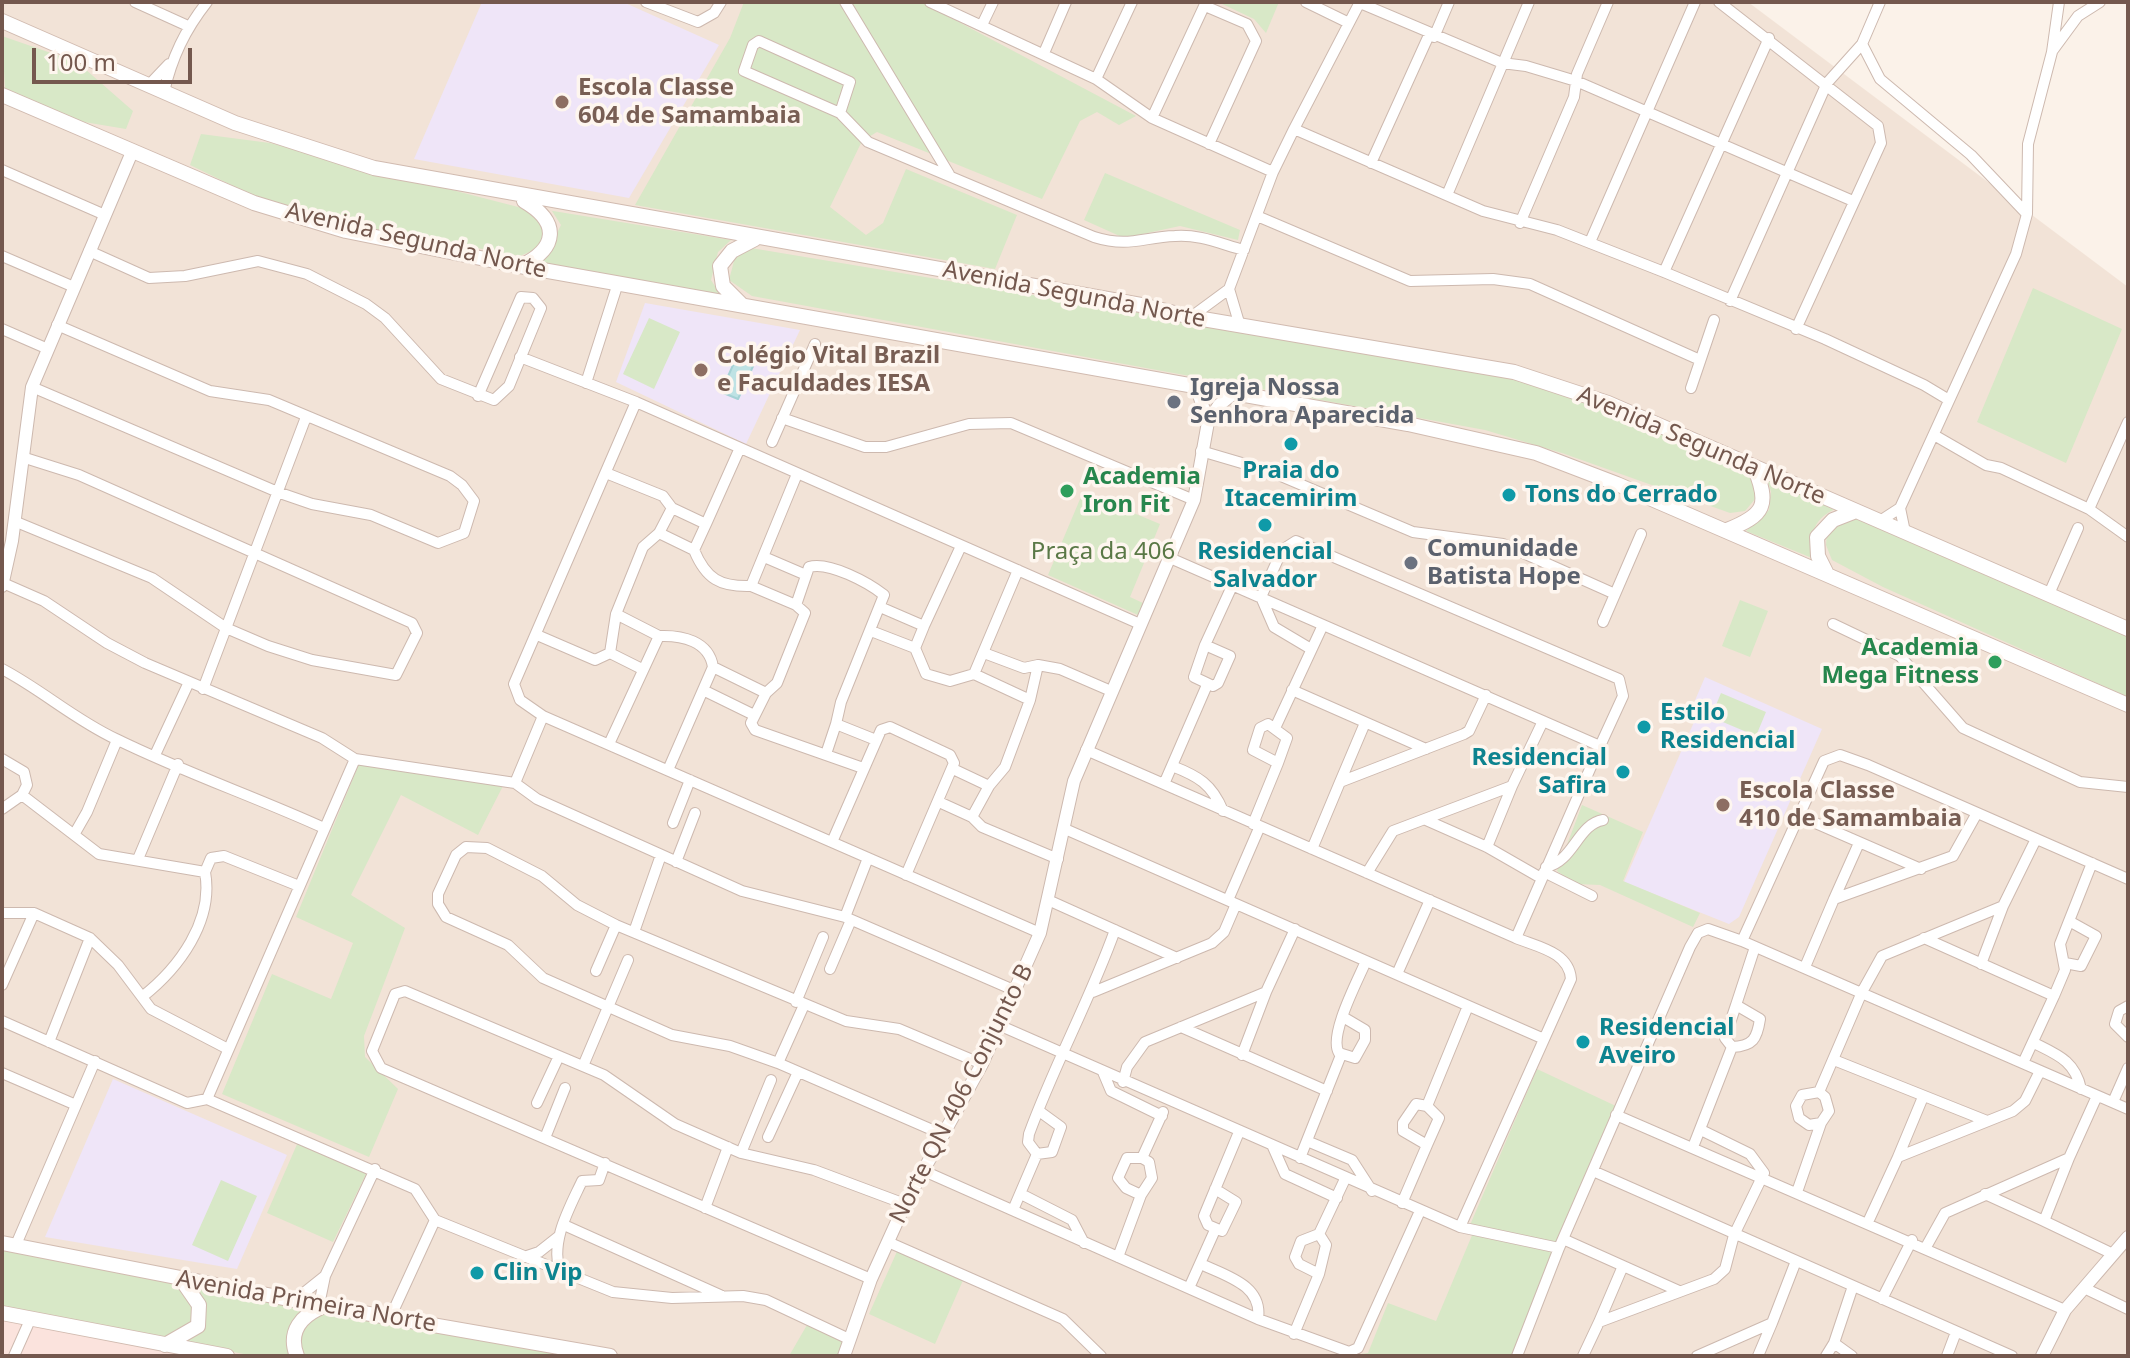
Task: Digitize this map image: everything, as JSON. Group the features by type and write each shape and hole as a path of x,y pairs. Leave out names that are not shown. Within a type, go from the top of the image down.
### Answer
{"main road":[{"name":"Avenida Segunda Norte","path":"2,21 235,123 374,168 517,197 1514,372 1608,403 2128,629"},
{"path":"2,32 17,28"},
{"name":"Avenida Segunda Norte","path":"2,95 132,152 301,218 520,266 1500,443 1617,484 2128,705"},
{"path":"517,197 545,216 550,234 543,252 520,266"},
{"path":"743,306 723,286 720,266 732,251 755,239"},
{"path":"1727,530 1757,515 1763,506 1764,492 1754,467"},
{"path":"1826,572 1818,556 1817,537 1833,520 1856,511"},
{"name":"Avenida Primeira Norte","path":"9,1245 322,1306 610,1356"},
{"path":"165,1345 198,1326 199,1305 181,1279"},
{"path":"297,1356 293,1342 298,1324 308,1312 322,1306"},
{"path":"2,1313 195,1353 227,1356"}],"street":[{"path":"135,2 188,26"},
{"path":"164,92 171,62 188,26 207,2"},
{"path":"646,2 698,22 714,13 721,2"},
{"path":"845,2 949,174"},
{"path":"930,2 1096,79 1152,118 1273,172"},
{"path":"982,25 993,2"},
{"path":"1044,53 1066,2"},
{"path":"1096,79 1132,2"},
{"path":"1306,2 1349,23"},
{"path":"1191,317 1229,289 1273,172 1360,2 1431,36 1502,63 1535,68 1576,81 1853,201"},
{"path":"1371,163 1449,2"},
{"path":"1447,195 1529,2"},
{"path":"1520,223 1574,97 1576,81 1608,2"},
{"path":"1590,242 1695,2"},
{"path":"1719,2 1827,83 1878,126 1881,143 1796,329"},
{"path":"1730,301 1827,83 1862,44 1880,2"},
{"path":"1880,521 1900,508 2016,254 2027,214 2028,144 2052,52 2059,2"},
{"path":"2052,52 2078,16 2100,2"},
{"path":"1152,118 1206,4 1247,24 1256,41 1209,144"},
{"path":"1664,272 1769,38"},
{"path":"840,113 850,82 759,41 753,45 744,71 840,113 868,142 1110,242 1133,244 1170,236 1197,236 1244,250"},
{"path":"1862,44 1880,79 1980,163 2027,214"},
{"path":"149,85 171,62"},
{"path":"1294,129 1447,195 1520,223 1590,242 1664,272 1924,385 1949,400"},
{"path":"132,152 32,387 14,521 7,538 3,585 44,601 107,643 203,689 322,738 355,759 515,783 537,799 742,891 848,919 1016,991"},
{"path":"2,170 105,215"},
{"path":"1257,216 1410,281 1493,279 1530,284 1700,360"},
{"path":"89,251 149,278 185,276 258,261 307,274 366,304 385,318 441,379 478,396 494,400 501,397 509,386 541,308 527,296 521,297 478,396"},
{"path":"2,256 74,287"},
{"path":"586,383 618,283"},
{"path":"1229,289 1240,326"},
{"path":"1691,388 1714,320"},
{"path":"32,387 280,493 312,504 371,515 438,543 464,533 470,522 474,501 462,485 450,476 261,398 210,391 57,325"},
{"path":"2,329 48,349"},
{"path":"772,442 815,344"},
{"path":"520,357 636,402 739,450 1140,624"},
{"path":"1196,386 1208,422"},
{"name":"Norte QN 406 Conjunto B","path":"844,1356 871,1279 905,1204 1001,1026 1040,933 1074,781 1194,500 1208,422 1219,405 1234,393"},
{"path":"636,402 514,684 525,705 543,716 1040,933"},
{"path":"203,689 253,553 280,493 306,417"},
{"path":"782,418 865,447 886,447 969,424 1011,423 1194,500"},
{"path":"2089,509 2124,442 2128,422"},
{"path":"1934,435 1986,465 2001,468 2089,509 2128,537"},
{"path":"694,550 739,450"},
{"path":"1201,451 1269,471 1413,532 1503,544 1615,594"},
{"path":"14,521 152,578 226,628 312,660 343,663 387,676 396,675 417,633 412,623 79,475 22,457"},
{"path":"606,473 663,496 672,508 706,524"},
{"path":"751,586 797,474"},
{"path":"610,653 616,614 643,547 659,533 672,508"},
{"path":"1900,508 1905,532"},
{"path":"2049,594 2078,528"},
{"path":"659,533 694,550 702,568 713,580 723,585 751,586 796,605 805,613 777,683 766,693 751,723 755,730 818,755 826,754 863,768"},
{"path":"1603,622 1641,534"},
{"path":"1311,649 1274,627 1261,597 1282,550 1289,543 1303,541 1619,679 1624,692 1516,938"},
{"path":"961,546 915,648 926,674 950,681 974,674 1030,700"},
{"path":"764,557 806,575"},
{"path":"1170,558 1600,746"},
{"path":"796,605 809,567 816,565 849,576 883,593 871,631 841,702 826,754"},
{"path":"974,674 1018,570"},
{"path":"1205,645 1231,659 1218,683 1207,685 1194,675 1205,645 1233,584"},
{"path":"880,607 924,626"},
{"path":"616,614 659,636 694,642 711,658 713,667 705,691 668,770"},
{"path":"1833,624 1900,656 1963,728 2080,782 2128,787"},
{"path":"1276,726 1323,625"},
{"path":"871,631 915,648"},
{"path":"537,635 595,660 610,653"},
{"path":"609,744 659,636"},
{"path":"610,653 642,669"},
{"path":"984,653 1024,668 1038,665 1060,669 1111,691"},
{"path":"972,817 989,786 1005,767 1030,700 1038,665"},
{"path":"713,667 766,693"},
{"path":"2,669 38,687 76,717 117,740 324,828"},
{"path":"155,755 189,682"},
{"path":"1164,784 1207,685"},
{"path":"1292,690 1426,749"},
{"path":"705,691 754,715"},
{"path":"1340,782 1450,742 1469,731 1486,695"},
{"path":"515,783 543,716"},
{"path":"1487,847 1543,721"},
{"path":"1312,849 1365,723"},
{"path":"836,724 876,740"},
{"path":"1093,992 1221,937 1287,738 1276,726 1261,726 1252,746 1259,755 1278,763"},
{"path":"832,842 881,730 890,727 950,755 953,769 906,875"},
{"path":"75,833 117,740"},
{"path":"1086,750 1560,956 1569,968 1571,979 1460,1227"},
{"path":"1742,941 1819,766 1840,755 2128,879"},
{"path":"2,759 24,772 27,785 22,795 2,809"},
{"path":"207,1099 355,759"},
{"path":"138,859 178,764"},
{"path":"1172,766 1210,785 1223,811"},
{"path":"953,769 989,786"},
{"path":"673,823 690,780"},
{"path":"1367,873 1389,834 1512,786"},
{"path":"22,795 99,854 205,872"},
{"path":"939,802 972,817 982,827 1058,859"},
{"path":"676,862 695,813"},
{"path":"1834,899 1957,853 1977,813"},
{"path":"1797,815 1921,869"},
{"path":"1426,820 1592,896"},
{"path":"1544,872 1560,862 1594,822 1603,820"},
{"path":"1065,829 1544,1039"},
{"path":"1981,964 2003,906 2036,839"},
{"path":"1805,967 1859,843"},
{"path":"944,1135 778,1063 730,1046 672,1035 543,978 508,945 446,917 438,904 438,894 456,855 476,845 542,876 577,905 616,925 846,1021 899,1029 982,1064"},
{"path":"634,932 661,855"},
{"path":"142,997 171,974 184,954 202,913 208,888 205,872 211,858 224,856 299,886"},
{"path":"830,969 868,858"},
{"path":"2023,1063 2054,996 2065,963 2060,944 2092,863"},
{"path":"1048,900 1177,958"},
{"path":"1397,974 1430,900"},
{"path":"1819,1092 1862,992 1882,956 2003,906"},
{"path":"2,913 34,913 90,938 118,965 151,1009 228,1049"},
{"path":"2,985 34,913"},
{"path":"2065,963 2081,966 2096,936 2069,921"},
{"path":"596,971 616,925"},
{"path":"1242,1055 1295,929"},
{"path":"1517,1356 1616,1115 1698,933 1713,929 2128,1109"},
{"path":"1037,1154 1028,1142 1062,1056 1093,992 1115,930"},
{"path":"778,1063 823,937"},
{"path":"49,1042 90,938"},
{"path":"1924,938 2054,996"},
{"path":"1732,1047 1724,1033 1755,947"},
{"path":"583,1066 610,1009 628,960"},
{"path":"1343,1017 1363,1027 1366,1035 1358,1056 1352,1059 1341,1055 1335,1048 1335,1037 1343,1017 1366,961"},
{"path":"871,1279 381,1068 372,1051 395,994 405,991 583,1066 619,1083 675,1124 741,1153 814,1170 905,1204"},
{"path":"1123,1082 1127,1067 1145,1042 1266,992"},
{"path":"1732,1047 1752,1044 1761,1022 1736,1005"},
{"path":"1427,1106 1468,1006"},
{"path":"2128,1006 2119,1011 2115,1024 2128,1037"},
{"path":"2,1021 187,1103 207,1099 375,1169 415,1189 435,1220 560,1273 613,1292 672,1298 743,1296 766,1300 849,1339"},
{"path":"1001,1026 1062,1056 1460,1227 1561,1244 1623,1266 1679,1291"},
{"path":"1181,1027 1327,1091"},
{"path":"2034,1043 2068,1060 2078,1074 2081,1089"},
{"path":"1693,1147 1732,1047"},
{"path":"1300,1158 1341,1055"},
{"path":"537,1103 559,1056"},
{"path":"1834,1060 1987,1121"},
{"path":"9,1245 95,1061"},
{"path":"2113,1102 2128,1068"},
{"path":"1898,1157 1987,1121 2025,1101 2040,1071"},
{"path":"768,1137 798,1072"},
{"path":"1103,1072 1111,1091 1162,1116"},
{"path":"2,1073 76,1105"},
{"path":"741,1153 771,1080"},
{"path":"545,1138 565,1088"},
{"path":"1797,1192 1821,1123 1829,1111 1825,1097 1819,1092 1807,1092 1796,1106 1803,1122 1821,1123"},
{"path":"2044,1221 2097,1096"},
{"path":"1868,1222 1923,1097"},
{"path":"1142,1158 1168,1102"},
{"path":"1402,1203 1439,1118 1427,1106 1412,1106 1402,1128 1405,1134 1427,1145"},
{"path":"1037,1154 1052,1152 1061,1127 1039,1111"},
{"path":"1616,1115 1912,1240 2065,1310"},
{"path":"1599,1322 1721,1275 1734,1235 1763,1179 1762,1166 1750,1154 1701,1130"},
{"path":"1215,1230 1204,1216 1239,1132"},
{"path":"1307,1141 1352,1160 1372,1191"},
{"path":"705,1208 728,1147"},
{"path":"1273,1147 1285,1174 1337,1198"},
{"path":"1013,1210 1037,1154"},
{"path":"1118,1257 1141,1195 1153,1173 1151,1165 1142,1158 1127,1158 1118,1178 1126,1188 1141,1195"},
{"path":"1926,1247 1945,1213 2069,1158"},
{"path":"560,1273 555,1250 558,1237 582,1181 599,1180 605,1163"},
{"path":"322,1306 325,1276 375,1169"},
{"path":"924,1171 1258,1319 1328,1347 1356,1353 1420,1211"},
{"path":"1593,1171 2012,1356"},
{"path":"1319,1274 1299,1264 1295,1257 1301,1241 1319,1234 1345,1179"},
{"path":"1215,1189 1231,1197 1237,1206 1226,1229 1215,1230"},
{"path":"1021,1194 1072,1220 1084,1243"},
{"path":"1985,1194 2113,1254"},
{"path":"390,1318 435,1220"},
{"path":"564,1225 725,1297"},
{"path":"1189,1288 1215,1230"},
{"path":"1294,1334 1319,1274 1326,1245 1319,1234"},
{"path":"524,1257 539,1252 558,1237"},
{"path":"2042,1356 2065,1310 2128,1237"},
{"path":"1882,1299 1912,1240"},
{"path":"888,1242 1063,1319 1101,1356"},
{"path":"1758,1356 1796,1261"},
{"path":"1201,1264 1248,1288 1259,1308 1258,1319"},
{"path":"1583,1356 1623,1266"},
{"path":"295,1300 325,1276"},
{"path":"672,1298 675,1277"},
{"path":"1826,1356 1834,1343 1853,1286"},
{"path":"2084,1288 2128,1309"},
{"path":"14,1356 30,1320"},
{"path":"1697,1356 1772,1323"},
{"path":"1947,1356 1956,1332"},
{"path":"1834,1343 1852,1356"}],"shaded area":[{"path":"2,2 1748,2 2128,287 2128,1356 2,1356"},
{"name":"Escola Classe 604 de Samambaia","path":"482,2 623,2 719,45 629,198 414,159"},
{"name":"Colégio Vital Brazil e Faculdades IESA","path":"645,303 800,330 746,444 616,382"},
{"name":"Escola Classe 410 de Samambaia","path":"1705,677 1822,729 1739,917 1729,924 1624,882 1694,722 1690,712"},
{"path":"113,1079 287,1155 237,1269 45,1237"},
{"path":"2,1308 220,1356 2,1356"}],"green space":[{"path":"744,2 921,2 1136,116 1119,125 1097,112 1080,121 1042,199 877,132 862,141 830,207 866,235 883,223 906,169 1017,215 995,269 635,205 730,38"},
{"path":"1218,2 1279,2 1266,33 1254,19"},
{"path":"2,36 77,62 133,111 126,129 78,121 5,89"},
{"path":"201,134 270,143 522,208 540,223 541,247 520,256 325,220 256,197 190,165"},
{"path":"1105,173 1240,230 1238,240 1180,226 1124,238 1084,220"},
{"path":"547,210 731,240 718,252 711,280 720,294 533,264 548,251 561,225 552,211"},
{"path":"751,248 1513,375 1608,406 1747,473 1755,483 1756,498 1745,511 1730,513 1562,453 1485,430 752,296 729,280 735,257"},
{"path":"2033,288 2122,329 2066,463 1977,422"},
{"path":"649,318 680,332 654,389 623,374"},
{"path":"1767,479 1838,508 1818,521 1811,541 1812,558 1746,531 1769,510 1771,492"},
{"name":"Praça da 406","path":"1083,492 1160,524 1130,597 1143,603 1138,615 1048,575"},
{"path":"1856,515 2128,633 2128,697 1883,587 1832,560 1826,545 1827,531"},
{"path":"1740,600 1768,611 1750,657 1722,646"},
{"path":"1721,693 1766,712 1756,736 1711,717"},
{"path":"359,764 506,780 478,835 401,795 351,895 405,928 364,1036 365,1057 398,1089 369,1157 222,1094 272,974 331,999 353,943 296,917"},
{"path":"1582,805 1643,832 1623,881 1700,913 1693,927 1600,885 1576,884 1557,871"},
{"path":"1537,1069 1618,1107 1559,1246 1470,1225"},
{"path":"298,1142 367,1172 333,1242 267,1213"},
{"path":"221,1180 257,1196 228,1261 192,1245"},
{"path":"1473,1233 1557,1251 1514,1356 1348,1356 1368,1353 1388,1303 1436,1321"},
{"path":"2,1244 619,1356 254,1356 2,1307"},
{"path":"899,1247 964,1278 935,1344 869,1314"},
{"path":"807,1325 843,1341 839,1356 789,1356"}],"water":[{"path":"738,354 755,362 738,399 721,392"}],"place":[{"name":"Escola Classe 604 de Samambaia","path":"562,102"},
{"name":"Colégio Vital Brazil e Faculdades IESA","path":"701,370"},
{"name":"Igreja Nossa Senhora Aparecida","path":"1174,402"},
{"name":"Praia do Itacemirim","path":"1291,444"},
{"name":"Academia Iron Fit","path":"1067,491"},
{"name":"Tons do Cerrado","path":"1509,495"},
{"name":"Residencial Salvador","path":"1265,525"},
{"name":"Comunidade Batista Hope","path":"1411,563"},
{"name":"Academia Mega Fitness","path":"1995,662"},
{"name":"Estilo Residencial","path":"1644,727"},
{"name":"Residencial Safira","path":"1623,772"},
{"name":"Escola Classe 410 de Samambaia","path":"1723,805"},
{"name":"Residencial Aveiro","path":"1583,1042"},
{"name":"Clin Vip","path":"477,1273"}]}
